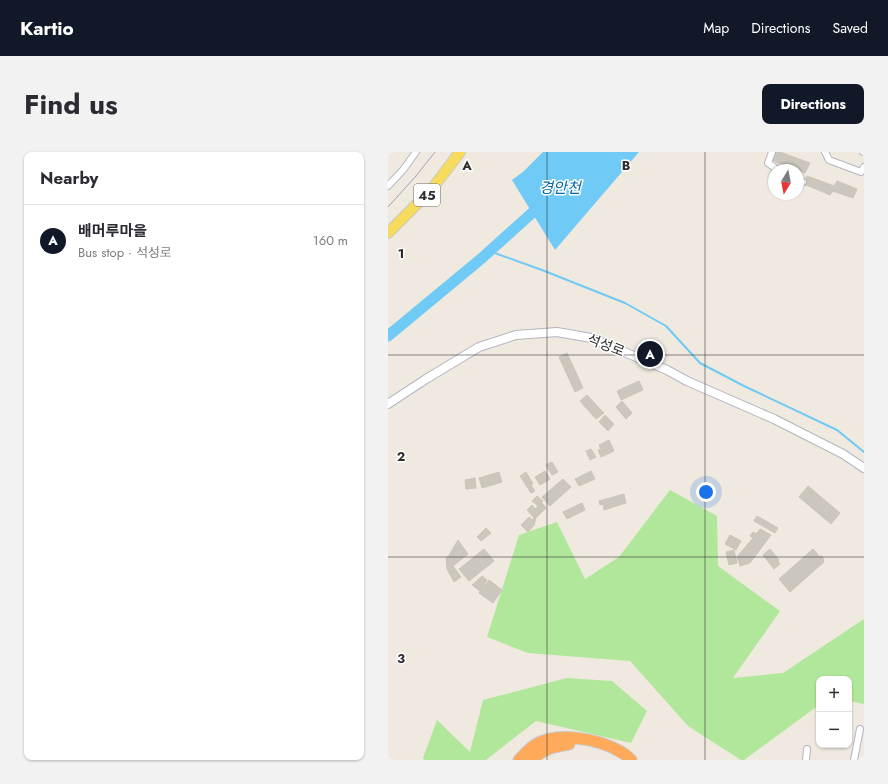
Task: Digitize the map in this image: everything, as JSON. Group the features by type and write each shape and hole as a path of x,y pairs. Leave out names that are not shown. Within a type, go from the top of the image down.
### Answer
{"highway":[{"path":"519,760 535,745 553,739 576,737 602,744 622,752 631,760"},
{"path":"532,760 537,754 556,746 577,744 616,755 620,760"}],"main road":[{"name":"45","path":"388,233 432,190 460,152"}],"street":[{"path":"388,186 403,170 416,152"},
{"path":"769,164 768,163 772,152"},
{"path":"825,152 829,160 861,172 864,167"},
{"name":"석성로","path":"388,404 426,379 480,347 516,335 557,332 591,338 667,370 687,381 774,419 844,454 864,468"},
{"path":"854,760 860,728"},
{"path":"806,760 807,749"}],"green space":[{"path":"670,490 717,516 718,566 780,611 733,678 783,673 864,619 864,704 852,702 852,676 816,676 816,707 744,760 741,760 688,726 630,661 528,653 487,637 519,535 557,522 585,579 619,557"},
{"path":"567,678 612,681 647,711 631,743 536,721 486,760 424,760 423,758 437,720 470,752 483,700"}],"water":[{"name":"경안천","path":"543,152 639,152 555,250 512,180 524,171"}],"building":[{"path":"774,152 780,152 810,163 805,173 804,164 781,164 771,160"},
{"path":"807,176 834,186 837,181 857,189 853,198 833,191 830,195 804,184"},
{"path":"567,353 583,388 575,392 559,357"},
{"path":"639,381 643,390 621,400 617,391"},
{"path":"587,395 604,413 596,419 580,401"},
{"path":"622,401 632,413 626,419 616,407"},
{"path":"605,415 614,424 608,431 599,422"},
{"path":"609,440 614,451 601,457 598,450 601,449 599,445"},
{"path":"591,449 596,457 590,460 586,451"},
{"path":"552,462 558,472 552,475 546,465"},
{"path":"545,471 550,479 540,485 535,477"},
{"path":"591,471 595,479 579,486 575,479"},
{"path":"499,472 502,482 482,488 479,478"},
{"path":"526,472 535,491 531,493 520,476"},
{"path":"475,478 476,488 466,489 465,480"},
{"path":"563,479 571,487 550,506 542,497"},
{"path":"808,486 840,513 831,524 799,497"},
{"path":"624,494 626,503 604,510 603,504 600,505 599,501"},
{"path":"537,496 543,501 538,506 532,501"},
{"path":"542,503 546,508 535,519 527,510 532,505 535,509"},
{"path":"582,503 585,510 567,519 563,512"},
{"path":"757,516 778,528 775,533 754,521"},
{"path":"529,517 532,520 534,518 536,520 534,523 535,524 528,532 521,525"},
{"path":"486,528 491,533 481,541 477,537"},
{"path":"760,529 771,535 750,563 740,566 737,557 753,538 750,536 753,532 756,534"},
{"path":"730,535 741,541 736,550 725,544"},
{"path":"458,540 468,554 453,566 461,577 454,582 447,569 446,558"},
{"path":"484,549 494,561 469,581 459,569"},
{"path":"770,549 779,560 778,561 780,564 774,569 763,555"},
{"path":"813,549 820,557 822,556 824,562 790,592 779,579"},
{"path":"734,550 737,563 729,565 726,552"},
{"path":"482,576 487,580 480,591 472,585"},
{"path":"489,580 502,590 493,603 479,593"}],"waterway":[{"name":"경안천","path":"388,336 482,258 543,203"},
{"path":"489,251 625,303 666,326 700,363 744,386 837,430 864,452"}],"tram line":[{"path":"388,207 435,152"}],"place":[{"name":"배머루마을","path":"650,354"}]}
